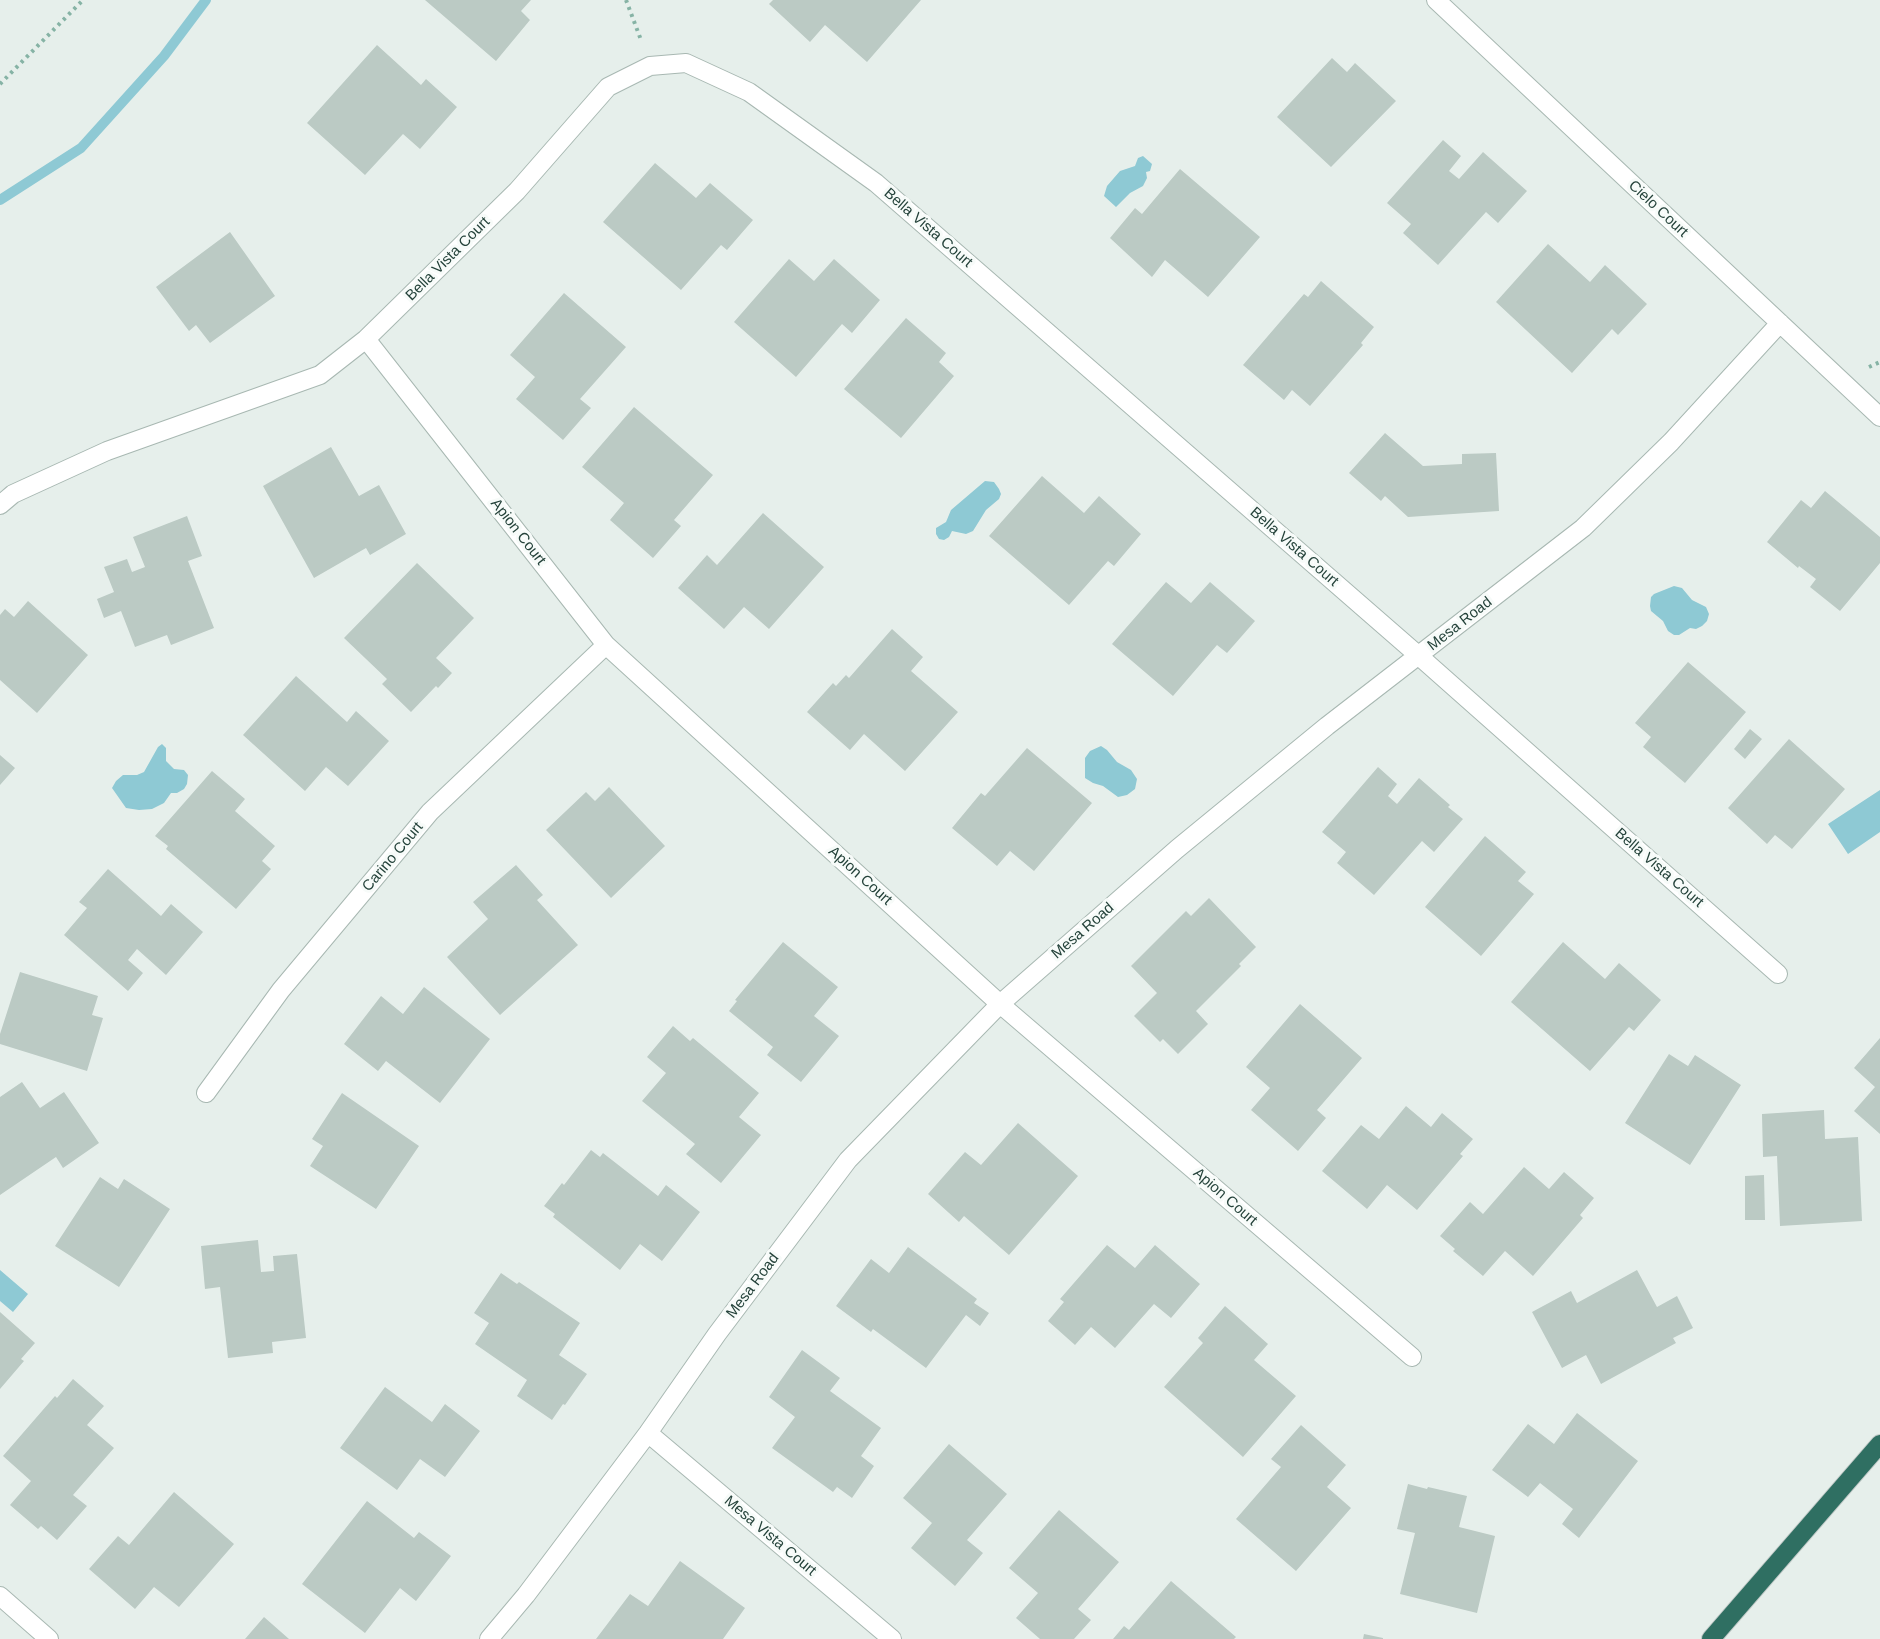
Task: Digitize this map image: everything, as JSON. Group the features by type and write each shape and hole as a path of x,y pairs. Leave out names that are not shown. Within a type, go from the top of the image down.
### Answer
{"highway":[{"path":"1711,1639 1880,1444"}],"street":[{"name":"Cielo Court","path":"1436,0 1880,417"},
{"name":"Bella Vista Court","path":"0,505 13,494 107,451 320,375 366,339 517,191 608,87 650,66 686,63 748,92 876,183 1419,656 1778,974"},
{"name":"Mesa Road","path":"489,1639 526,1595 648,1433 717,1334 848,1160 1000,1004 1177,849 1327,726 1583,528 1671,442 1780,323"},
{"name":"Apion Court","path":"366,339 606,645 1000,1004 1412,1357"},
{"name":"Carino Court","path":"206,1093 281,990 430,813 606,645"},
{"name":"Mesa Vista Court","path":"648,1433 892,1639"},
{"path":"0,1596 49,1639"}],"path":[{"path":"0,84 83,0"},
{"path":"626,0 650,66"}],"water":[{"path":"1143,156 1152,164 1150,171 1146,172 1147,178 1143,186 1130,193 1116,207 1104,196 1107,186 1120,171 1135,166 1138,158"},
{"path":"985,481 994,482 1001,494 999,499 986,510 973,531 966,534 952,531 949,537 944,540 939,539 936,528 946,522 951,510"},
{"path":"1674,586 1682,588 1692,600 1706,607 1709,614 1702,626 1696,629 1690,628 1679,635 1668,631 1663,621 1651,611 1650,606 1651,597 1654,594"},
{"path":"162,744 166,748 166,761 174,769 184,770 188,775 187,784 184,789 171,793 164,803 152,809 126,808 112,788 123,775 137,775 144,772"},
{"path":"1101,746 1117,762 1131,770 1137,779 1135,789 1127,795 1118,797 1103,786 1085,778 1085,758 1090,751"},
{"path":"1880,790 1880,832 1848,854 1828,824"},
{"path":"0,1270 28,1294 13,1312 0,1301"}],"building":[{"path":"425,0 531,0 521,11 530,20 496,61"},
{"path":"773,0 921,0 867,62 825,25 810,42 769,4"},
{"path":"377,45 421,85 426,79 457,107 420,149 403,134 365,175 307,123"},
{"path":"1332,58 1347,72 1355,63 1396,101 1331,167 1277,117"},
{"path":"1443,140 1461,156 1449,171 1459,179 1483,152 1527,191 1498,223 1486,212 1438,265 1403,233 1411,224 1387,203"},
{"path":"655,163 696,198 710,183 753,220 727,250 721,245 681,290 603,222"},
{"path":"1180,169 1260,237 1208,297 1165,260 1152,277 1110,238 1135,208 1142,214"},
{"path":"230,232 275,296 210,343 196,325 189,331 156,287"},
{"path":"1548,244 1590,282 1605,265 1647,304 1618,335 1612,329 1572,373 1496,302"},
{"path":"789,259 814,281 834,259 880,300 852,333 842,324 796,377 734,322"},
{"path":"1321,281 1374,327 1361,343 1363,345 1310,406 1292,390 1284,400 1243,365 1304,294 1308,297"},
{"path":"564,293 626,347 580,399 591,408 563,440 516,399 535,377 510,355"},
{"path":"906,318 946,353 939,362 954,376 901,438 844,389"},
{"path":"634,407 713,475 674,520 681,526 653,558 610,520 624,503 582,467"},
{"path":"1385,433 1423,466 1462,464 1462,454 1496,453 1499,511 1408,517 1385,496 1381,501 1349,473"},
{"path":"331,447 359,496 379,485 406,534 370,555 366,548 314,578 263,486"},
{"path":"1042,476 1084,513 1099,496 1141,534 1114,566 1108,561 1069,605 989,536"},
{"path":"1825,491 1880,537 1880,563 1840,611 1810,587 1816,579 1799,566 1798,568 1767,542 1801,500 1811,508"},
{"path":"763,513 824,567 769,629 744,607 724,629 678,588 707,555 717,565"},
{"path":"187,516 202,556 188,561 214,628 171,645 167,635 135,647 121,611 104,618 97,599 114,592 104,567 127,559 132,572 145,567 133,537"},
{"path":"417,563 474,618 436,658 452,673 411,712 382,684 387,679 344,638"},
{"path":"1166,582 1191,603 1210,582 1255,621 1227,653 1217,645 1173,696 1112,644"},
{"path":"28,601 88,655 37,713 0,680 0,615 5,609 14,617"},
{"path":"892,629 923,657 911,671 958,712 905,771 864,734 850,750 807,712 833,683 836,686 846,675 849,678"},
{"path":"1688,662 1746,712 1685,783 1643,747 1651,737 1635,723"},
{"path":"296,676 347,722 356,711 389,741 348,786 326,767 305,791 243,735"},
{"path":"1750,729 1762,739 1745,759 1734,749"},
{"path":"1789,739 1845,789 1792,849 1775,835 1767,844 1728,808"},
{"path":"1027,748 1092,803 1034,871 1010,851 997,866 952,828 981,793 985,796"},
{"path":"0,755 15,768 0,785"},
{"path":"1378,767 1397,784 1388,796 1397,804 1419,778 1463,819 1434,852 1422,841 1374,895 1337,863 1346,852 1322,832"},
{"path":"212,771 245,799 235,811 275,846 262,861 271,869 236,909 166,849 168,846 155,836"},
{"path":"609,787 665,846 611,898 546,830 586,792 595,801"},
{"path":"1485,836 1526,872 1518,881 1534,894 1481,956 1425,907"},
{"path":"516,865 543,895 537,900 578,945 500,1015 447,957 488,919 473,902"},
{"path":"108,869 161,916 171,904 203,932 166,975 137,949 128,960 143,973 128,991 64,935 87,908 79,902"},
{"path":"1209,898 1256,947 1239,964 1241,966 1196,1011 1208,1024 1178,1054 1163,1039 1160,1042 1134,1016 1157,993 1131,966 1186,911 1191,916"},
{"path":"783,942 838,987 814,1016 839,1036 801,1082 767,1055 773,1047 729,1011 737,1001 735,1000"},
{"path":"1563,942 1605,979 1619,963 1661,1000 1634,1031 1629,1027 1590,1071 1511,1002"},
{"path":"20,972 98,996 92,1015 103,1018 87,1071 0,1044 0,1034"},
{"path":"424,987 490,1039 440,1103 386,1061 378,1071 344,1044 381,996 403,1014"},
{"path":"1300,1004 1362,1058 1317,1110 1326,1118 1298,1151 1251,1110 1270,1088 1246,1067"},
{"path":"673,1026 690,1041 693,1038 759,1093 739,1117 761,1135 721,1183 686,1154 695,1144 642,1101 666,1073 647,1057"},
{"path":"1880,1038 1880,1134 1854,1111 1875,1087 1854,1068"},
{"path":"1669,1054 1688,1066 1695,1055 1741,1085 1690,1165 1625,1123"},
{"path":"22,1082 40,1108 64,1092 99,1143 63,1168 56,1157 0,1195 0,1097"},
{"path":"342,1093 419,1146 376,1209 310,1166 323,1146 312,1139"},
{"path":"1406,1106 1431,1127 1442,1113 1473,1139 1460,1154 1463,1156 1417,1210 1387,1185 1367,1209 1322,1171 1361,1125 1379,1139"},
{"path":"1824,1110 1825,1139 1858,1137 1862,1221 1780,1226 1777,1156 1763,1157 1762,1114"},
{"path":"1018,1123 1078,1176 1009,1255 964,1216 959,1222 928,1194 965,1152 981,1165"},
{"path":"591,1150 600,1157 603,1153 658,1196 666,1185 700,1212 662,1261 640,1244 620,1270 553,1217 555,1214 544,1206 562,1183 564,1185"},
{"path":"1524,1167 1549,1189 1564,1172 1594,1198 1580,1215 1583,1218 1533,1276 1505,1251 1483,1276 1453,1251 1455,1249 1440,1236 1470,1202 1483,1214"},
{"path":"1764,1175 1765,1220 1745,1220 1745,1176"},
{"path":"100,1177 118,1189 124,1179 170,1209 119,1287 55,1246"},
{"path":"258,1240 261,1272 274,1271 273,1256 297,1254 306,1338 272,1342 273,1353 228,1358 220,1287 205,1289 201,1246"},
{"path":"1107,1245 1135,1268 1155,1245 1200,1284 1171,1318 1154,1304 1115,1348 1091,1327 1075,1345 1048,1321 1064,1302 1060,1299"},
{"path":"908,1247 977,1299 974,1303 989,1313 980,1326 966,1315 926,1368 873,1329 871,1332 836,1306 871,1259 889,1273"},
{"path":"1637,1270 1657,1307 1677,1296 1693,1328 1673,1338 1676,1343 1601,1384 1586,1355 1562,1368 1532,1312 1571,1291 1577,1303"},
{"path":"501,1273 517,1284 519,1282 580,1323 559,1355 587,1374 552,1420 517,1396 527,1380 475,1344 489,1323 474,1313"},
{"path":"1225,1306 1268,1344 1254,1360 1296,1396 1243,1457 1164,1387 1203,1343 1198,1338"},
{"path":"0,1312 35,1343 21,1359 24,1361 0,1389"},
{"path":"802,1350 840,1378 830,1391 881,1428 861,1456 874,1466 852,1498 837,1487 833,1492 772,1448 795,1417 769,1397"},
{"path":"73,1379 104,1406 87,1425 114,1448 73,1495 87,1506 57,1540 41,1526 38,1529 10,1505 31,1481 3,1456 55,1396 57,1398"},
{"path":"385,1387 432,1422 445,1404 480,1431 445,1477 420,1459 397,1490 340,1448"},
{"path":"1577,1413 1638,1461 1579,1538 1562,1524 1573,1509 1540,1483 1528,1497 1492,1470 1528,1424 1554,1444"},
{"path":"1301,1425 1346,1465 1327,1487 1351,1508 1296,1571 1236,1519 1281,1467 1271,1459"},
{"path":"949,1444 1007,1494 967,1540 983,1553 955,1586 911,1548 932,1523 903,1498"},
{"path":"1408,1484 1467,1496 1459,1527 1495,1536 1477,1613 1400,1594 1415,1533 1397,1529"},
{"path":"174,1492 234,1544 179,1607 154,1587 135,1609 89,1569 118,1536 129,1545"},
{"path":"367,1501 414,1538 419,1532 451,1556 416,1601 400,1588 365,1633 302,1584"},
{"path":"1059,1510 1119,1562 1078,1609 1091,1620 1074,1639 1040,1639 1016,1618 1038,1593 1009,1568"},
{"path":"680,1561 745,1608 723,1639 596,1639 630,1594 648,1606"},
{"path":"1171,1581 1236,1637 1234,1639 1113,1639 1124,1626 1129,1630"},
{"path":"264,1617 289,1639 245,1639"},
{"path":"1364,1634 1383,1638 1383,1639 1363,1639"}],"waterway":[{"path":"0,200 81,148 164,56 206,0"}]}
